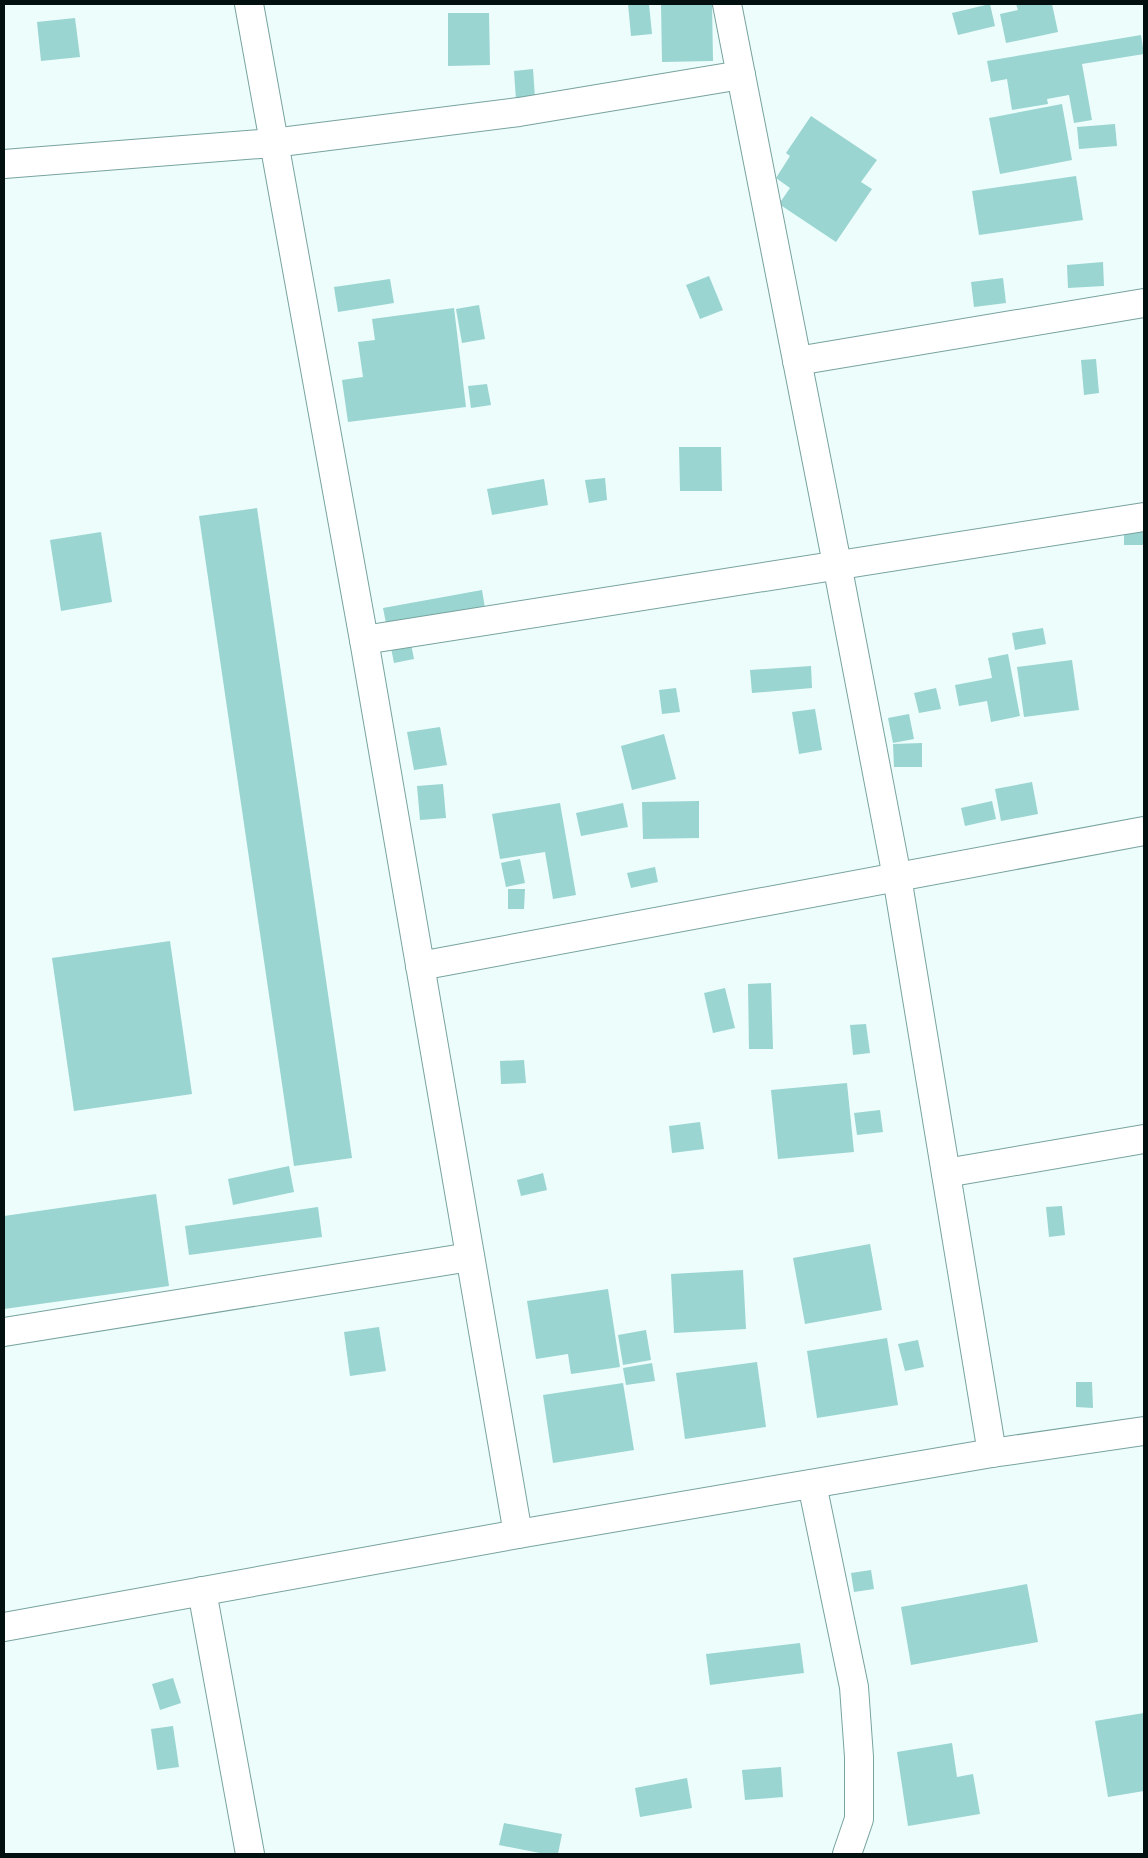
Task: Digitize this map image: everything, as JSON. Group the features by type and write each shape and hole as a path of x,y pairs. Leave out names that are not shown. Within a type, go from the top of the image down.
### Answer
{"street":[{"path":"249,4 364,640 518,1534"},
{"path":"727,4 897,877 992,1453"},
{"path":"4,164 273,143 519,112 741,75"},
{"path":"797,361 1144,303"},
{"path":"364,640 1144,517"},
{"path":"420,966 1144,831"},
{"path":"946,1173 1144,1139"},
{"path":"4,1332 470,1257"},
{"path":"4,1627 518,1534 992,1453 1144,1432"},
{"path":"812,1484 854,1687 859,1758 858,1819 847,1854"},
{"path":"202,1591 250,1854"}],"building":[{"path":"628,4 649,4 652,34 631,36"},
{"path":"661,4 712,4 713,61 662,62"},
{"path":"990,4 995,26 958,35 952,13"},
{"path":"1016,4 1052,4 1058,32 1006,43 1000,14 1018,10"},
{"path":"448,13 489,13 490,65 448,66"},
{"path":"75,18 80,57 41,61 37,22"},
{"path":"1141,35 1144,54 1082,64 1092,120 1074,123 1069,95 1047,99 1048,104 1012,110 1007,79 991,82 987,61"},
{"path":"533,69 535,98 516,100 514,71"},
{"path":"1062,104 1072,160 1000,174 989,118"},
{"path":"811,116 877,160 861,182 872,189 836,242 779,204 790,188 776,178 790,156 786,153"},
{"path":"1115,124 1117,146 1079,149 1077,127"},
{"path":"1076,176 1083,220 979,235 972,191"},
{"path":"1103,262 1104,286 1068,288 1067,265"},
{"path":"709,276 723,310 700,319 686,285"},
{"path":"1003,278 1006,303 974,307 971,282"},
{"path":"390,279 394,303 338,312 334,287"},
{"path":"479,305 485,339 462,343 456,309"},
{"path":"454,308 466,407 348,422 342,380 363,377 358,342 375,340 372,319"},
{"path":"1096,359 1099,393 1084,395 1081,360"},
{"path":"487,384 491,405 471,408 468,386"},
{"path":"679,447 721,447 722,491 680,491"},
{"path":"605,478 607,500 589,503 585,480"},
{"path":"544,479 548,505 492,515 487,489"},
{"path":"1124,506 1144,506 1144,545 1124,545"},
{"path":"257,508 352,1158 294,1166 199,516"},
{"path":"101,532 112,602 61,611 50,540"},
{"path":"482,590 487,620 387,628 383,608"},
{"path":"1043,628 1046,644 1015,650 1012,633"},
{"path":"410,639 414,659 394,663 390,643"},
{"path":"1008,654 1020,716 991,722 987,701 959,706 955,685 992,678 988,658"},
{"path":"1072,660 1079,710 1024,717 1017,667"},
{"path":"811,666 812,688 752,693 750,670"},
{"path":"676,688 680,712 662,714 659,690"},
{"path":"936,688 941,709 919,713 914,693"},
{"path":"815,709 822,750 799,754 792,712"},
{"path":"909,714 914,739 893,743 888,718"},
{"path":"440,727 447,765 414,770 407,732"},
{"path":"664,734 676,779 632,790 621,746"},
{"path":"922,743 922,767 894,767 893,744"},
{"path":"1032,782 1038,814 1001,821 995,789"},
{"path":"443,784 446,818 420,820 417,786"},
{"path":"699,801 699,838 643,839 642,802"},
{"path":"992,801 996,819 965,826 961,808"},
{"path":"560,803 576,895 553,899 545,852 500,859 492,814"},
{"path":"623,803 628,827 581,836 576,813"},
{"path":"520,859 525,883 506,887 501,863"},
{"path":"655,867 658,882 631,888 627,873"},
{"path":"508,889 525,889 524,909 508,909"},
{"path":"170,941 192,1094 74,1111 52,958"},
{"path":"771,983 773,1049 749,1049 748,984"},
{"path":"725,988 735,1028 713,1033 704,993"},
{"path":"866,1024 870,1053 853,1055 850,1025"},
{"path":"524,1060 526,1083 501,1084 500,1061"},
{"path":"847,1083 854,1152 778,1159 771,1090"},
{"path":"880,1110 883,1132 857,1135 854,1113"},
{"path":"700,1122 704,1149 672,1153 669,1126"},
{"path":"289,1166 294,1192 233,1205 228,1179"},
{"path":"543,1173 547,1190 521,1196 517,1180"},
{"path":"156,1194 169,1286 4,1309 4,1216"},
{"path":"1062,1206 1065,1235 1049,1237 1046,1207"},
{"path":"318,1207 322,1237 189,1255 185,1226"},
{"path":"870,1244 882,1310 805,1324 793,1258"},
{"path":"743,1270 746,1329 674,1333 671,1274"},
{"path":"608,1289 620,1367 571,1374 568,1354 536,1359 527,1301"},
{"path":"379,1327 386,1371 350,1376 344,1332"},
{"path":"646,1330 651,1360 623,1365 618,1335"},
{"path":"887,1338 898,1405 817,1418 807,1351"},
{"path":"918,1340 924,1367 905,1371 898,1344"},
{"path":"757,1362 766,1427 685,1439 676,1373"},
{"path":"652,1363 655,1381 626,1385 623,1368"},
{"path":"1076,1382 1092,1382 1093,1408 1076,1407"},
{"path":"623,1383 634,1450 553,1463 543,1395"},
{"path":"871,1570 874,1589 854,1592 851,1573"},
{"path":"1027,1584 1038,1642 911,1665 901,1607"},
{"path":"800,1643 804,1673 710,1685 706,1654"},
{"path":"173,1678 181,1703 160,1710 152,1684"},
{"path":"1144,1713 1144,1791 1108,1797 1095,1721"},
{"path":"173,1726 179,1767 157,1770 151,1729"},
{"path":"952,1743 957,1777 973,1774 980,1814 908,1826 897,1752"},
{"path":"781,1767 783,1797 745,1800 742,1770"},
{"path":"687,1778 692,1808 640,1817 635,1788"},
{"path":"504,1823 562,1834 558,1854 545,1854 499,1845"}]}
